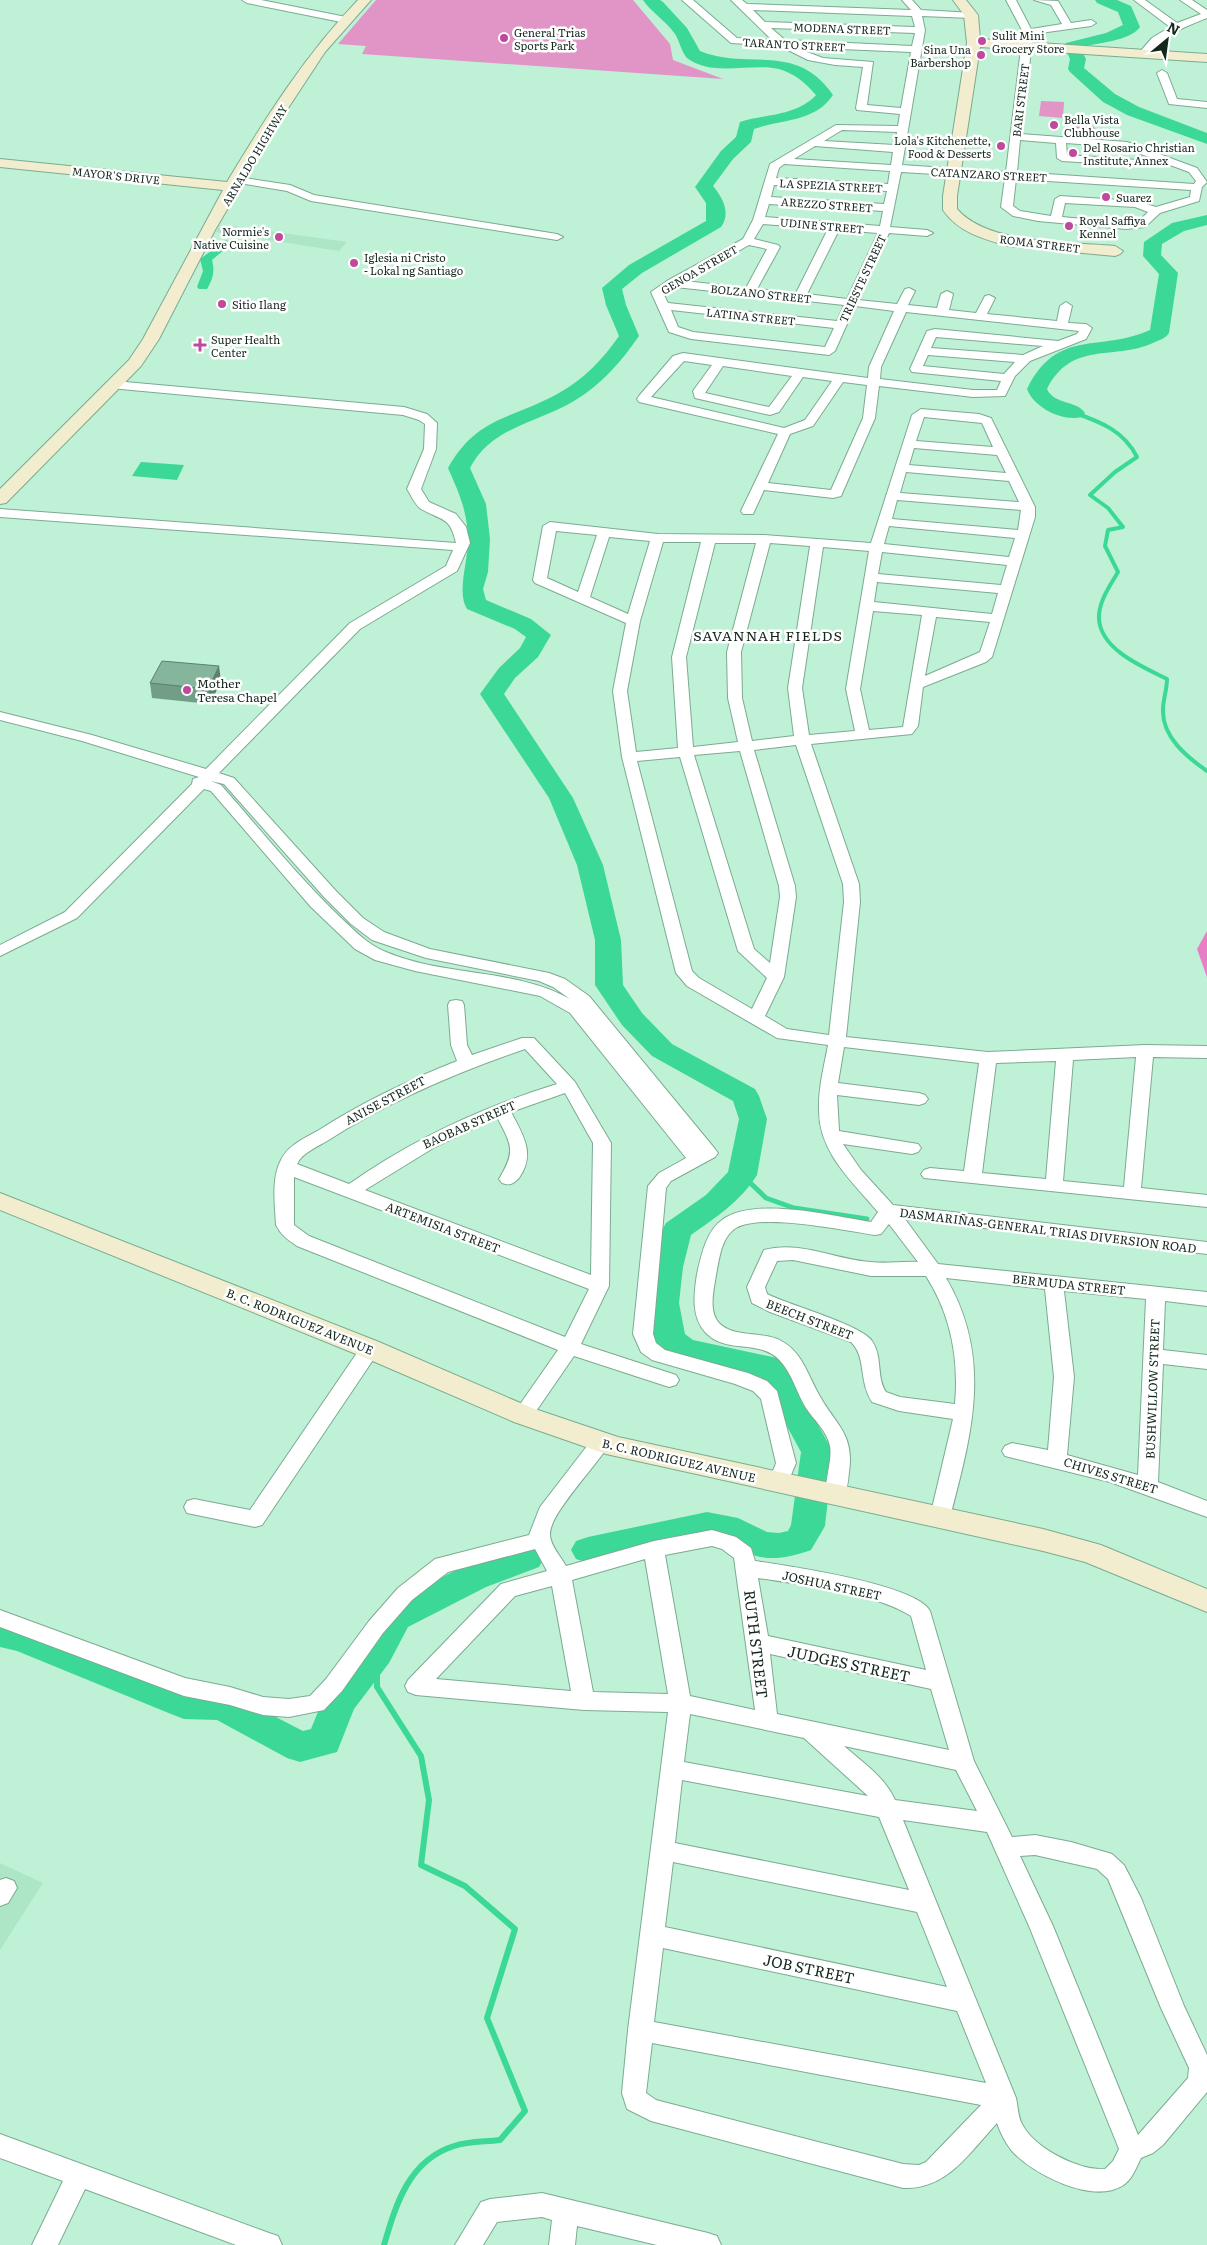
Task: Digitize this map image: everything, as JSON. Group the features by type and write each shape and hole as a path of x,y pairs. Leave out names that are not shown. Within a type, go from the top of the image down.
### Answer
{"street":[{"path":"247,0 346,20"},
{"name":"ARNALDO HIGHWAY","path":"0,499 135,363 151,339 233,186 315,56 365,0"},
{"name":"TARANTO STREET","path":"687,0 734,41 916,49"},
{"path":"736,0 782,44 814,59 828,63 869,64 861,108 907,111"},
{"name":"TRIESTE STREET","path":"829,351 884,230 890,208 920,30 916,10 907,0"},
{"path":"959,0 971,16"},
{"path":"1011,0 1028,32 1091,23"},
{"path":"1039,0 1055,3 1068,26"},
{"path":"1139,0 1176,26"},
{"path":"1185,0 1207,15"},
{"path":"744,7 971,16"},
{"path":"1143,54 1155,39 1176,26 1207,15"},
{"name":"ROMA STREET","path":"971,16 974,43 950,210 960,221 976,231 1008,241 1115,251"},
{"name":"MODENA STREET","path":"764,25 920,30"},
{"name":"BARI STREET","path":"1028,32 1008,207 1017,214 1056,220"},
{"path":"974,43 1207,58"},
{"path":"1162,73 1173,102 1207,105"},
{"name":"GENOA STREET","path":"829,351 677,332 671,326 657,292 747,241 759,220 774,166 840,128 904,129"},
{"path":"1016,137 1123,144 1198,174 1202,181 1197,187 1197,196 1192,201 1156,211 1141,225 1126,226 1056,220 1060,199 1136,204 1156,211"},
{"path":"1061,140 1062,158 1137,164 1146,163 1159,157"},
{"path":"812,143 900,149"},
{"name":"CATANZARO STREET","path":"782,161 1197,187"},
{"name":"MAYOR'S DRIVE","path":"0,163 233,186"},
{"name":"MAYOR'S DRIVE","path":"0,168 233,186"},
{"name":"LA SPEZIA STREET","path":"769,181 894,188"},
{"path":"233,186 290,188 306,197 557,237"},
{"name":"AREZZO STREET","path":"765,200 890,208"},
{"name":"UDINE STREET","path":"759,220 928,233"},
{"path":"800,297 835,226"},
{"path":"747,241 774,247 749,292"},
{"name":"BOLZANO STREET","path":"671,283 900,309 980,316 1022,316 1080,326 1086,330 1082,336 1059,344"},
{"path":"761,486 836,493 869,418 875,383 875,367 909,291"},
{"path":"942,312 946,294"},
{"path":"980,316 989,298"},
{"name":"LATINA STREET","path":"662,306 840,325"},
{"path":"1062,324 1066,306"},
{"path":"1007,378 916,369 932,334 935,332 1059,344"},
{"path":"840,378 809,423 786,432 643,399 677,359 683,357 840,378 875,383 996,394 1003,391 1007,378 1024,359 1059,344"},
{"path":"924,351 1024,359"},
{"path":"720,362 699,391 699,395 770,411 775,409 800,373"},
{"path":"0,951 72,915 355,626 452,568 463,543 459,527 451,516 424,505 414,489 430,449 431,423 423,416 404,411 114,385"},
{"path":"863,735 853,689 876,547 918,415 921,413 983,419 987,421 1028,507 1028,517 986,654 981,659 916,685"},
{"path":"748,511 786,432"},
{"path":"910,444 1000,451"},
{"path":"902,468 1014,478"},
{"path":"893,496 1028,507"},
{"path":"0,513 461,546"},
{"path":"885,522 1023,535"},
{"path":"633,621 540,580 550,526 658,538 764,539 817,542 1014,562"},
{"path":"582,600 604,533"},
{"path":"658,538 633,621 620,692 629,757 684,973 693,982 783,1034 988,1058 1144,1051 1207,1052"},
{"path":"709,538 679,658 686,753 746,951 776,977"},
{"path":"755,1018 776,977 788,897 787,886 746,746 735,698 734,652 764,539"},
{"path":"817,542 795,688 802,740 851,884 852,902 837,1041 827,1110 832,1136 846,1161 889,1211 932,1270 956,1315 962,1340 964,1413 957,1454 940,1517"},
{"path":"872,577 1006,590"},
{"path":"866,606 997,619"},
{"path":"629,757 907,731 911,726 916,685 930,612"},
{"path":"0,716 87,738 206,779 216,788 317,904 350,938 369,950 415,966 545,992 576,1009 703,1156 665,1177 658,1186 643,1334 648,1346 659,1355 741,1378 760,1386 770,1396 786,1463 780,1484"},
{"path":"0,726 206,779"},
{"path":"456,1005 459,1045 466,1062"},
{"name":"ANISE STREET","path":"287,1167 293,1155 356,1113 411,1085 466,1062 528,1042 570,1086 602,1143 600,1286 570,1347 523,1415"},
{"path":"1132,1193 1144,1051"},
{"path":"1054,1186 1065,1055"},
{"path":"972,1178 988,1058"},
{"name":"BAOBAB STREET","path":"351,1191 414,1148 459,1126 501,1109 570,1086"},
{"path":"830,1088 919,1099"},
{"path":"501,1109 521,1151 520,1161 508,1179"},
{"path":"832,1136 912,1148"},
{"path":"287,1167 285,1220 288,1231 294,1236 570,1347 669,1380"},
{"name":"ARTEMISIA STREET","path":"287,1167 600,1286"},
{"path":"930,1174 1207,1201"},
{"name":"B. C. RODRIGUEZ AVENUE","path":"0,1201 370,1349 523,1415 601,1442 780,1484 1043,1540 1091,1553 1207,1601"},
{"path":"832,1495 840,1466 840,1446 835,1433 813,1402 797,1369 781,1349 768,1342 727,1337 713,1329 705,1317 704,1298 710,1259 718,1238 728,1224 746,1216 769,1214 875,1229 889,1211"},
{"name":"DASMARIÑAS-GENERAL TRIAS DIVERSION ROAD","path":"889,1211 1207,1248"},
{"name":"BEECH STREET","path":"932,1270 902,1268 871,1269 793,1254 777,1253 771,1255 767,1260 756,1287 756,1293 766,1303 848,1332 866,1343 870,1353 872,1385 879,1397 899,1404 964,1413"},
{"name":"BERMUDA STREET","path":"932,1270 1207,1299"},
{"path":"1054,1283 1064,1377 1057,1458"},
{"name":"BUSHWILLOW STREET","path":"1148,1485 1156,1294"},
{"path":"194,1507 255,1519 370,1349"},
{"path":"1154,1356 1207,1362"},
{"path":"601,1442 540,1524 540,1540 560,1574 584,1701 680,1703 963,1762"},
{"name":"CHIVES STREET","path":"1012,1451 1057,1458 1148,1485 1207,1508"},
{"name":"RUTH STREET","path":"584,1701 416,1686 508,1590 654,1549 712,1538 722,1540 737,1547 744,1554 758,1643 767,1721"},
{"path":"0,1618 184,1687 230,1696 279,1709 316,1704 334,1685 376,1627 405,1594 442,1565 540,1540"},
{"path":"654,1549 680,1703 640,2030 634,2093 636,2101 651,2110 903,2176 929,2175 1004,2098"},
{"name":"JOSHUA STREET","path":"747,1568 818,1579 901,1600 915,1607 922,1617 940,1682"},
{"name":"JUDGES STREET","path":"758,1643 940,1682"},
{"path":"810,1730 871,1783 889,1808 1004,2098 1008,2118 1015,2135 1030,2152 1054,2166 1084,2178 1103,2182 1116,2175 1128,2160 1131,2149 1041,1926 994,1823 963,1762 940,1682"},
{"path":"672,1769 889,1808 994,1823"},
{"path":"1005,1847 1035,1845 1071,1852 1104,1860 1116,1872 1129,1898 1173,2008 1201,2068 1200,2082 1154,2137 1144,2145 1131,2149"},
{"path":"662,1850 926,1904"},
{"name":"JOB STREET","path":"652,1935 966,2002"},
{"path":"640,2030 1004,2098"},
{"path":"0,2146 255,2243"},
{"path":"45,2245 79,2175"},
{"path":"468,2245 490,2210 542,2205 708,2245"},
{"path":"562,2245 566,2211"}],"shaded area":[{"name":"General Trias Sports Park","path":"376,0 633,0 670,44 673,60 723,79 362,54 366,46 338,44"},
{"path":"1041,101 1064,102 1063,118 1039,116"},
{"path":"1066,117 1086,121 1095,128 1094,136 1070,133 1071,122 1064,121"},
{"name":"Normie's Native Cuisine","path":"220,225 347,242 339,251 216,232"},
{"path":"141,462 184,465 177,480 132,476"},
{"path":"1207,931 1207,977 1197,949"},
{"path":"0,1863 43,1883 0,1950"}],"building":[{"path":"162,661 219,666 208,689 150,683"}],"waterway":[{"path":"588,1550 707,1525 726,1527 744,1534 760,1544 779,1546 799,1541 808,1526 817,1452 771,1367 684,1350 670,1339 664,1303 668,1267 677,1230 716,1202 742,1175 753,1119 745,1096 662,1050 632,1019 609,985 608,940 590,865 561,798 492,694 507,673 530,652 539,635 523,624 475,604 472,589 477,572 479,539 475,504 459,468 467,453 491,431 567,397 586,384 601,370 629,336 616,305 612,288 635,269 715,223 716,203 704,187 727,155 745,138 746,126 799,113 809,109 825,95 810,78 794,68 778,64 729,64 711,61 693,54 686,38 676,24 651,0"},
{"path":"1103,0 1125,9 1132,27 1110,37 1078,43 1072,46 1073,52 1078,59 1076,69 1109,98 1133,111 1207,139"},
{"path":"1075,413 1047,402 1039,394 1037,389 1043,377 1061,358 1086,348 1137,343 1159,333 1169,273 1152,256 1153,242 1178,227 1207,220"},
{"path":"203,287 209,271 206,259 226,243"},
{"path":"1075,413 1103,424 1119,434 1132,448 1137,457 1115,472 1090,495 1108,508 1123,527 1108,530 1105,546 1118,572 1100,606 1099,619 1102,630 1107,640 1125,656 1167,679 1163,710 1167,729 1184,753 1207,771"},
{"path":"742,1175 766,1198 794,1208 867,1219"},
{"path":"0,1633 23,1639 184,1704 222,1706 300,1747 324,1741 339,1702 377,1653 396,1617 474,1577 527,1558"},
{"path":"377,1653 377,1687 421,1756 429,1800 421,1865 465,1886 515,1929 487,2018 525,2111 500,2140 460,2144 439,2153 426,2162 407,2185 394,2214 384,2245"}],"place":[{"name":"General Trias Sports Park","path":"504,38"},
{"name":"Sulit Mini Grocery Store","path":"982,41"},
{"name":"Sina Una Barbershop","path":"981,55"},
{"name":"Bella Vista Clubhouse","path":"1054,125"},
{"name":"Lola's Kitchenette, Food & Desserts","path":"1001,146"},
{"name":"Del Rosario Christian Institute, Annex","path":"1073,153"},
{"name":"Suarez","path":"1106,197"},
{"name":"Royal Saffiya Kennel","path":"1069,226"},
{"name":"Normie's Native Cuisine","path":"279,237"},
{"name":"Iglesia ni Cristo - Lokal ng Santiago","path":"354,263"},
{"name":"Sitio Ilang","path":"222,304"},
{"name":"Super Health Center","path":"200,345"},
{"name":"Mother Teresa Chapel","path":"187,690"}],"district":[{"name":"SAVANNAH FIELDS","path":"768,635"}]}
